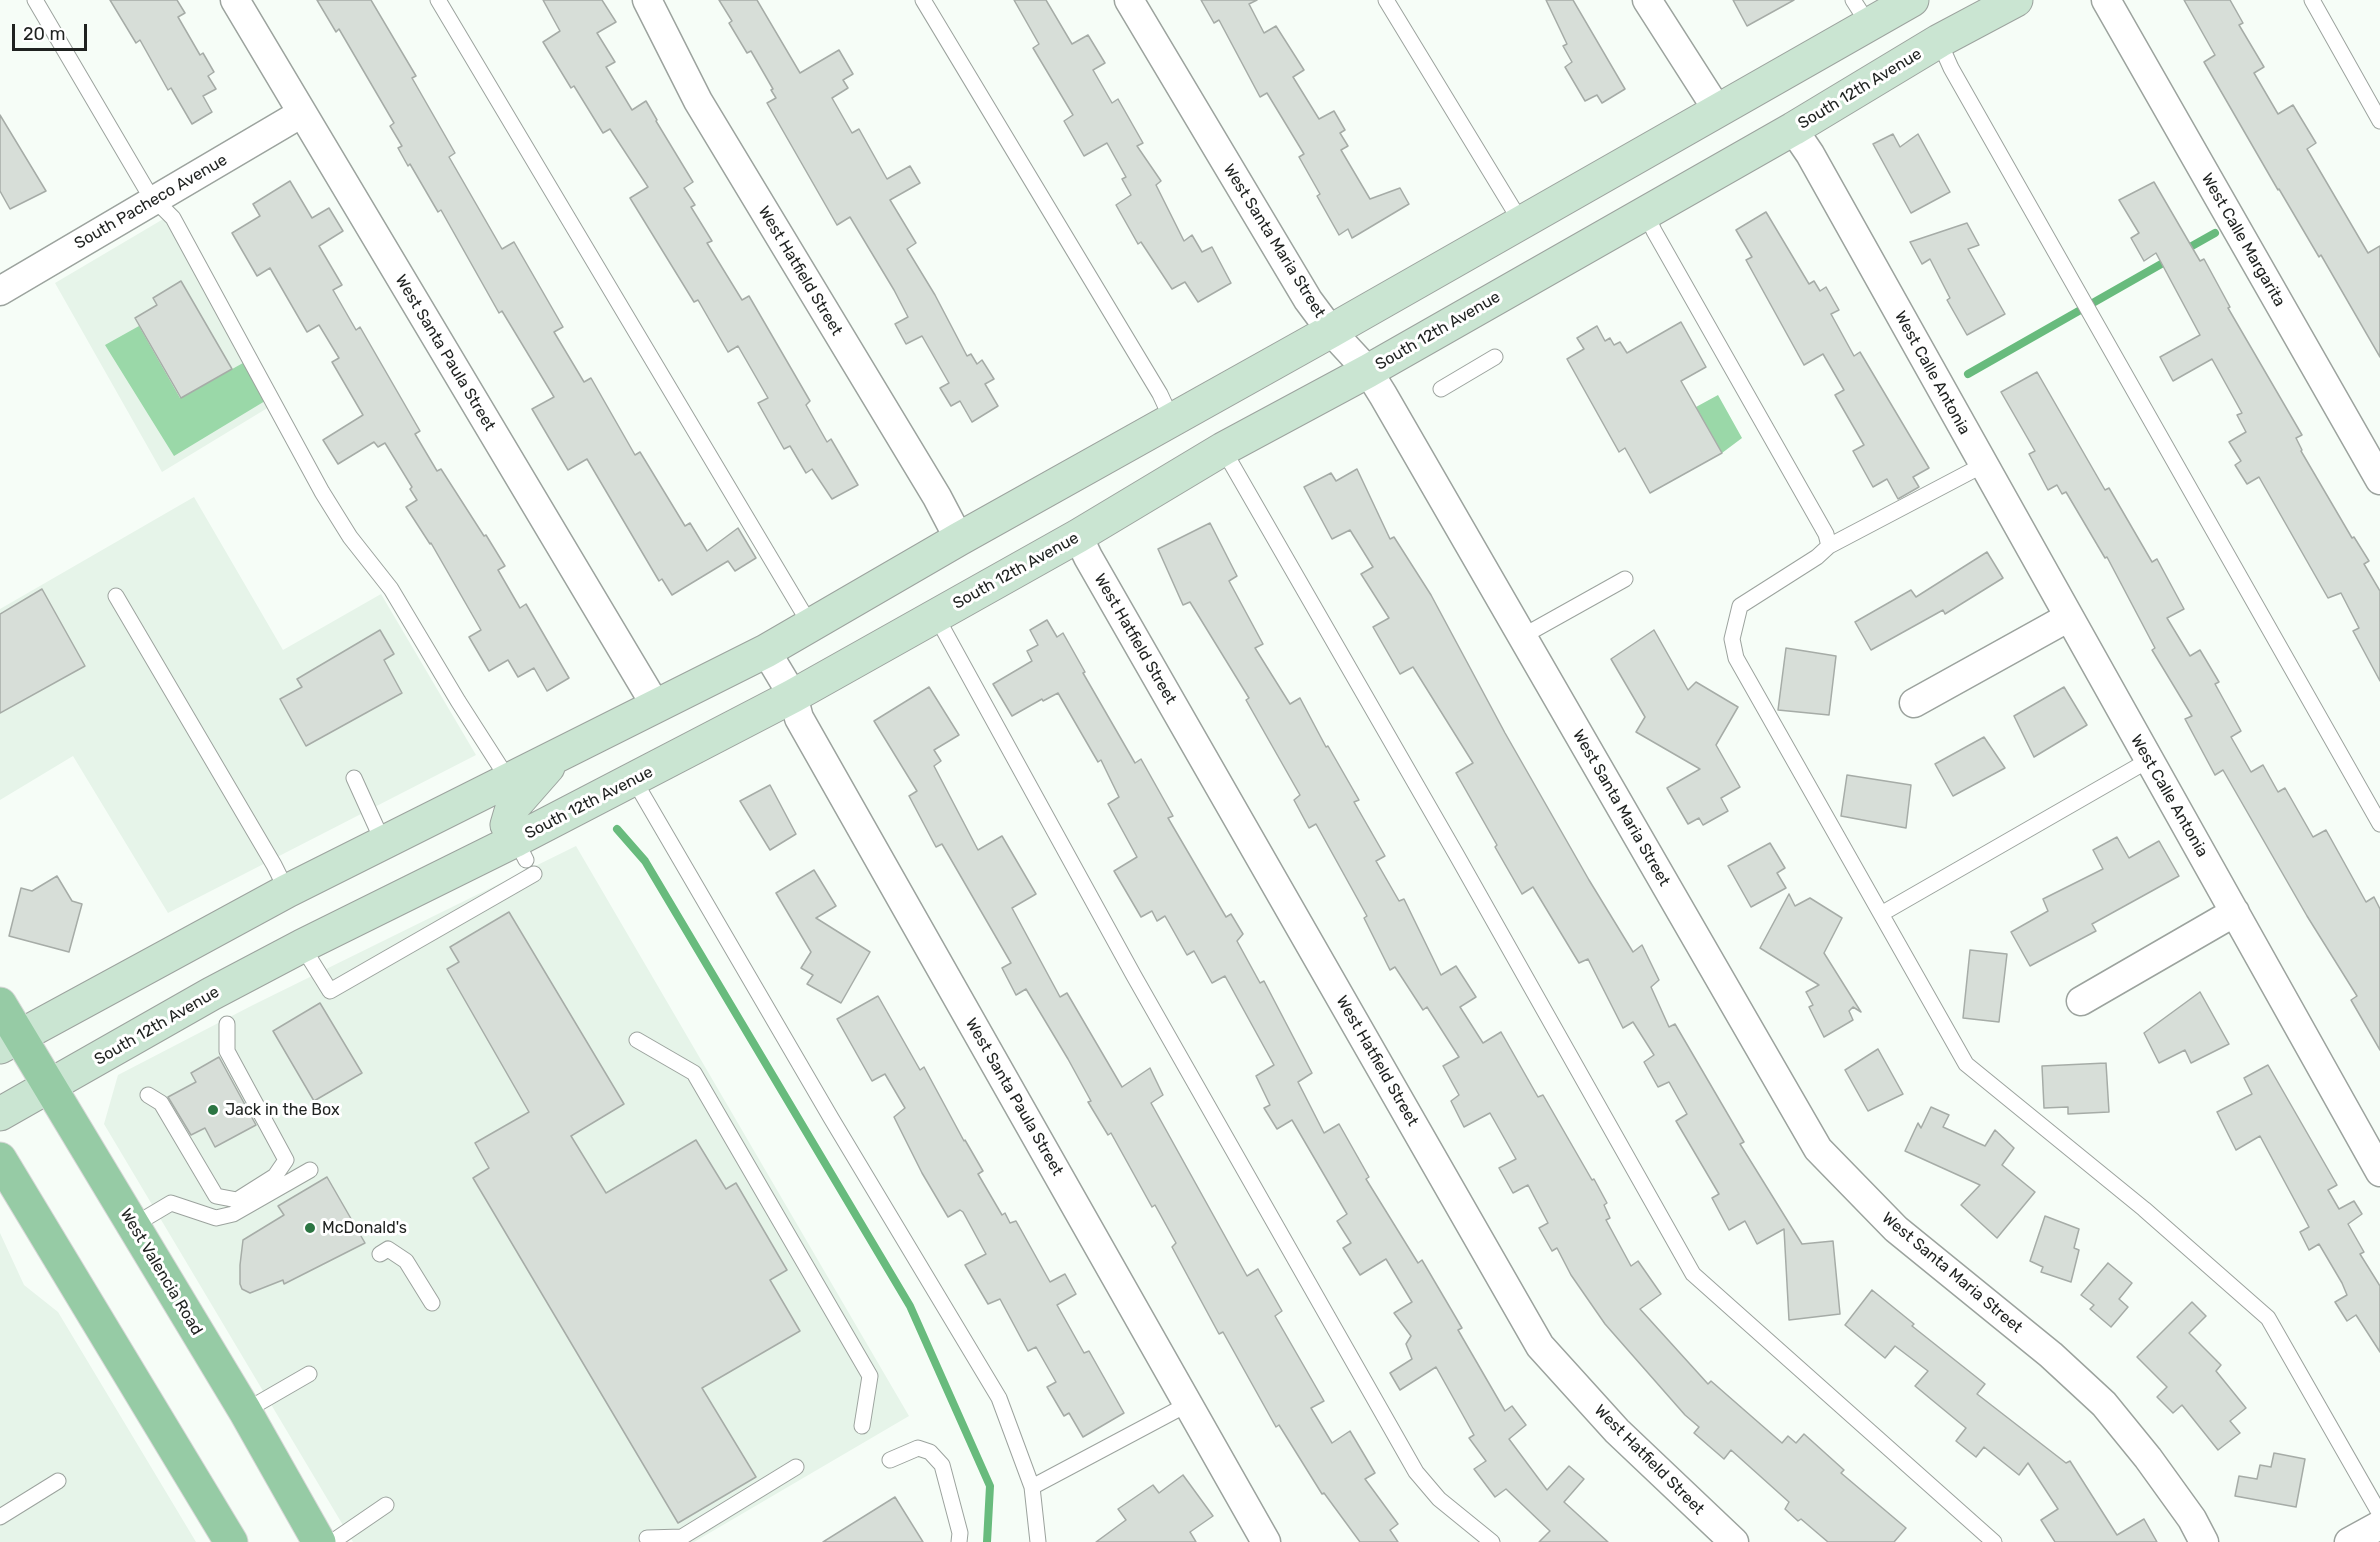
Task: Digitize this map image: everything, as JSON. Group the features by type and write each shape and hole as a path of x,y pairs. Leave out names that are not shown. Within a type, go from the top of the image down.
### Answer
{"main road":[{"path":"10,1041 287,891 766,651 959,539 1718,111 1861,13 1912,0"},
{"name":"South 12th Avenue","path":"0,1114 211,994 302,946 521,850 634,780 793,696 1078,536 1223,449 1368,371 1793,129 1939,41 2016,0"},
{"path":"521,850 507,825 512,808 557,756"},
{"name":"West Valencia Road","path":"0,1004 10,1041 49,1087 245,1411 320,1542"},
{"path":"0,1159 231,1542"}],"street":[{"name":"West Santa Paula Street","path":"235,0 656,706"},
{"name":"West Hatfield Street","path":"647,0 698,101 930,486 959,539"},
{"name":"West Santa Maria Street","path":"1129,0 1308,300 1330,331 1368,371 1818,1149 1896,1229 2051,1355 2104,1404 2148,1458 2192,1519 2204,1542"},
{"path":"1647,0 1718,111"},
{"name":"West Calle Margarita","path":"2106,0 2380,480"},
{"name":"South Pacheco Avenue","path":"0,291 302,113"},
{"name":"West Calle Antonia","path":"1793,129 1810,154 2380,1172"},
{"name":"West Hatfield Street","path":"1078,536 1540,1346 1617,1431 1734,1542"},
{"path":"1914,704 2069,617"},
{"name":"West Santa Paula Street","path":"766,651 793,696 800,718 1266,1542"},
{"path":"2081,1001 2235,912"},
{"path":"2349,1542 2380,1525"}],"lane":[{"path":"35,0 149,194 173,219 328,501 350,537 392,589 458,701 508,779"},
{"path":"438,0 810,626"},
{"path":"923,0 1154,384 1172,420"},
{"path":"1386,0 1521,222"},
{"path":"2312,0 2380,120"},
{"path":"1939,41 1951,68 2380,824"},
{"path":"1646,213 1654,231 1826,534 1829,546"},
{"path":"1441,389 1495,357"},
{"path":"1223,449 1456,854 1693,1274 1994,1542"},
{"path":"1983,465 1829,546 1817,557 1740,606 1732,639 1736,658 1966,1064 2144,1209 2268,1318 2380,1514"},
{"path":"1523,636 1625,579"},
{"path":"116,596 287,891"},
{"path":"936,616 1134,976 1416,1472 1439,1499 1492,1542"},
{"path":"1881,914 2149,760"},
{"path":"354,778 383,842"},
{"path":"634,780 831,1118 999,1398 1032,1487 1038,1542"},
{"path":"302,946 330,991 534,874"},
{"path":"148,1095 161,1103 216,1196 237,1200 276,1176 286,1160 226,1051 227,1024"},
{"path":"637,1040 694,1073 700,1083 870,1376 862,1426"},
{"path":"134,1225 171,1203 216,1218 233,1214 310,1170"},
{"path":"380,1254 388,1249 406,1260 432,1303"},
{"path":"245,1411 309,1374"},
{"path":"1032,1487 1188,1404"},
{"path":"890,1460 918,1448 930,1452 942,1465 960,1533 959,1542"},
{"path":"647,1538 682,1537 796,1467"},
{"path":"0,1517 58,1481"},
{"path":"332,1542 386,1505"}],"shaded area":[{"path":"165,218 274,404 162,472 55,283"},
{"path":"194,497 283,650 381,594 476,755 168,913 73,756 0,800 0,609"},
{"path":"576,846 909,1416 694,1542 353,1542 104,1124 118,1075 253,1005"},
{"path":"0,1233 24,1285 58,1312 196,1542 0,1542"}],"green space":[{"path":"139,326 180,398 243,363 265,401 174,456 105,345"},
{"path":"1718,395 1742,438 1722,453 1696,407"}],"building":[{"path":"110,0 177,0 185,13 178,17 200,55 203,53 214,72 208,76 216,89 203,96 212,112 192,124 171,88 168,90 140,40 136,43"},
{"path":"317,0 371,0 416,76 412,78 455,153 449,157 502,249 514,242 563,327 554,332 584,382 591,378 635,455 640,452 685,526 690,523 707,551 738,528 756,558 735,571 728,561 672,595 662,579 659,581 587,459 568,470 532,409 554,397 502,311 499,313 441,210 438,212 410,164 408,166 398,148 402,146 390,126 394,123 339,29 336,32"},
{"path":"543,0 602,0 616,22 597,33 615,62 606,67 632,110 646,101 693,182 684,188 695,205 691,207 712,241 707,243 742,300 749,296 810,401 806,405 827,442 831,439 858,485 832,499 812,469 806,473 790,446 784,449 758,403 768,398 738,346 728,352 698,300 694,302 630,198 648,187 610,129 603,133 574,86 571,88 543,42 560,31"},
{"path":"719,0 757,0 800,73 839,50 853,74 843,80 848,88 832,98 852,133 859,129 887,179 910,166 920,183 890,200 916,243 907,249 935,295 967,356 971,354 977,364 982,360 994,379 985,384 998,406 972,422 960,401 951,406 940,388 949,383 922,336 906,344 895,324 908,317 894,290 850,217 837,225 767,103 776,98 771,90 773,89 751,51 747,53 729,23 732,21"},
{"path":"1014,0 1046,0 1072,44 1088,35 1105,63 1093,70 1112,103 1118,99 1143,143 1137,146 1161,181 1156,185 1184,241 1192,235 1202,252 1212,247 1231,283 1198,302 1185,282 1172,289 1141,242 1138,244 1116,205 1131,195 1122,179 1126,177 1107,143 1084,156 1064,121 1073,115 1033,48 1039,44"},
{"path":"1201,0 1257,0 1249,4 1264,33 1276,26 1304,70 1293,77 1319,119 1334,111 1345,130 1340,133 1348,146 1341,150 1370,199 1400,188 1409,204 1352,238 1348,229 1339,235 1317,196 1320,194 1299,157 1304,154 1267,93 1260,97 1219,20 1214,23"},
{"path":"1546,0 1573,0 1625,89 1602,103 1597,95 1585,101 1565,67 1572,62 1563,46 1567,44"},
{"path":"1733,0 1794,0 1747,26"},
{"path":"2184,0 2230,0 2243,23 2239,25 2264,67 2254,73 2278,114 2293,105 2316,143 2307,149 2368,253 2380,246 2380,357 2321,255 2319,257 2278,190 2204,62 2215,55"},
{"path":"0,115 46,191 10,209 0,191"},
{"path":"1893,134 1900,147 1918,134 1950,192 1911,213 1873,144"},
{"path":"290,181 312,218 329,208 343,231 319,246 342,285 333,290 356,330 360,327 420,431 415,434 437,471 441,469 505,566 498,570 520,608 526,604 569,678 547,691 534,668 518,677 508,660 489,671 469,637 481,630 431,543 406,507 417,500 410,489 412,487 385,443 378,447 374,442 338,464 323,440 363,415 332,362 339,358 319,325 307,332 270,268 257,276 232,233 260,216 253,204"},
{"path":"2154,182 2200,261 2204,259 2230,307 2228,308 2302,435 2296,438 2301,451 2352,538 2354,537 2369,561 2364,564 2380,591 2380,681 2353,631 2359,628 2341,593 2328,598 2259,477 2247,484 2235,465 2241,461 2229,442 2246,432 2237,415 2242,413 2212,359 2173,381 2160,357 2200,335 2156,253 2144,261 2131,238 2139,233 2119,200"},
{"path":"1766,212 1809,284 1814,281 1820,291 1826,287 1839,310 1831,314 1854,356 1860,352 1929,468 1913,477 1919,487 1898,499 1887,479 1873,487 1853,451 1864,445 1835,395 1844,390 1823,354 1804,365 1746,260 1752,257 1736,230"},
{"path":"1967,223 1979,245 1968,249 2005,314 1967,335 1947,300 1950,298 1930,259 1922,264 1910,242"},
{"path":"181,281 232,369 181,398 135,318 157,305 153,298"},
{"path":"1681,322 1706,367 1681,381 1722,453 1650,493 1625,448 1619,452 1567,359 1584,349 1577,338 1597,326 1605,341 1610,338 1614,345 1620,342 1627,353"},
{"path":"2037,372 2105,490 2109,488 2152,562 2157,559 2184,609 2167,618 2190,656 2200,650 2219,682 2215,684 2241,731 2231,737 2251,772 2263,765 2278,792 2285,788 2313,837 2326,830 2366,902 2374,897 2380,909 2380,1050 2351,1000 2357,996 2307,916 2223,770 2215,775 2185,719 2192,716 2152,650 2155,648 2107,557 2105,558 2066,492 2062,494 2057,485 2048,490 2029,454 2035,451 2001,392"},
{"path":"1357,469 1390,539 1394,537 1431,595 1505,733 1589,880 1633,952 1642,945 1659,980 1651,987 1669,1027 1675,1024 1744,1142 1740,1144 1802,1244 1833,1241 1840,1314 1789,1320 1784,1229 1757,1244 1745,1221 1729,1230 1712,1198 1719,1194 1676,1121 1687,1114 1669,1082 1658,1087 1644,1062 1654,1055 1633,1022 1623,1028 1588,959 1579,963 1533,887 1522,894 1495,847 1497,845 1456,773 1473,763 1413,667 1400,674 1373,627 1389,618 1361,574 1373,567 1350,530 1332,539 1304,487 1331,473 1336,481"},
{"path":"1210,523 1237,576 1229,581 1263,644 1255,648 1290,704 1300,698 1326,747 1328,746 1359,800 1354,802 1385,856 1376,861 1399,901 1404,899 1441,975 1456,966 1476,997 1460,1007 1483,1043 1501,1032 1538,1097 1543,1095 1592,1180 1594,1179 1607,1203 1604,1205 1610,1218 1606,1220 1631,1266 1638,1261 1661,1294 1640,1309 1708,1384 1711,1381 1782,1443 1788,1436 1796,1443 1804,1434 1844,1470 1841,1473 1906,1528 1894,1542 1828,1542 1801,1519 1798,1521 1785,1509 1789,1502 1731,1450 1724,1459 1694,1433 1699,1427 1685,1415 1605,1324 1571,1275 1557,1248 1552,1251 1539,1228 1548,1223 1528,1185 1513,1193 1499,1168 1516,1159 1490,1113 1464,1127 1451,1101 1459,1095 1443,1066 1459,1057 1427,1007 1423,1010 1395,967 1390,970 1364,918 1367,916 1316,824 1309,828 1294,800 1300,795 1246,700 1249,698 1190,602 1183,605 1158,549"},
{"path":"1987,552 2003,578 1945,614 1943,610 1871,650 1855,622 1911,590 1916,597"},
{"path":"42,589 85,666 0,713 0,614"},
{"path":"1047,620 1057,637 1063,633 1085,672 1083,673 1135,763 1141,759 1173,816 1168,818 1226,917 1231,914 1243,934 1237,941 1260,983 1264,981 1312,1073 1298,1082 1324,1133 1339,1124 1369,1177 1366,1179 1418,1263 1422,1260 1462,1328 1458,1330 1505,1411 1512,1406 1526,1425 1509,1439 1547,1490 1569,1466 1584,1479 1564,1502 1608,1542 1539,1542 1550,1531 1506,1489 1495,1497 1474,1469 1486,1461 1469,1438 1474,1435 1436,1367 1400,1390 1390,1373 1412,1359 1406,1344 1411,1336 1394,1313 1412,1302 1386,1259 1360,1275 1343,1248 1351,1243 1337,1221 1347,1214 1292,1120 1277,1129 1264,1108 1270,1105 1256,1076 1274,1065 1225,976 1212,983 1194,951 1187,955 1165,916 1157,921 1152,911 1141,917 1114,871 1137,857 1108,804 1119,797 1101,760 1098,762 1058,693 1012,716 993,684 1032,661 1027,651 1038,645 1030,630"},
{"path":"380,630 394,654 384,660 402,693 306,746 280,699 302,687 297,679"},
{"path":"1654,630 1688,690 1696,682 1738,707 1716,745 1740,787 1721,798 1728,811 1703,825 1699,818 1688,824 1667,788 1700,769 1636,732 1645,717 1611,659"},
{"path":"1786,648 1836,656 1829,715 1778,710"},
{"path":"929,687 959,735 934,750 941,761 934,766 978,850 1002,836 1036,894 1012,908 1060,997 1067,993 1122,1087 1150,1068 1163,1095 1151,1103 1247,1276 1258,1269 1282,1311 1275,1316 1324,1401 1311,1408 1332,1443 1350,1431 1375,1473 1365,1479 1398,1524 1390,1530 1398,1542 1360,1542 1324,1493 1322,1494 1279,1425 1276,1427 1223,1332 1219,1334 1172,1247 1176,1243 1155,1205 1152,1207 1111,1133 1108,1135 1088,1102 1091,1101 1026,989 1016,995 1002,968 1011,963 942,844 936,847 909,796 917,791 874,721"},
{"path":"2064,687 2087,725 2034,757 2014,716"},
{"path":"1984,737 2005,768 1953,796 1935,764"},
{"path":"1847,775 1911,785 1906,828 1841,816"},
{"path":"770,785 796,834 770,850 740,801"},
{"path":"2117,837 2129,858 2159,841 2179,876 2092,924 2096,931 2030,966 2011,932 2048,911 2043,899 2103,869 2093,850"},
{"path":"1770,843 1785,868 1777,873 1786,888 1751,907 1728,866"},
{"path":"814,870 836,906 816,918 870,952 841,1003 807,984 813,975 801,968 811,952 776,893"},
{"path":"57,876 72,901 82,904 69,952 9,936 21,888 32,891"},
{"path":"1789,894 1795,906 1810,898 1842,918 1824,953 1861,1012 1853,1007 1849,1011 1853,1020 1824,1037 1809,1007 1813,1005 1806,992 1819,985 1760,948"},
{"path":"509,912 624,1104 571,1136 606,1193 696,1140 726,1189 736,1183 787,1270 770,1280 800,1331 702,1388 756,1477 678,1523 473,1178 489,1168 475,1143 529,1112 447,969 459,962 450,947"},
{"path":"1970,950 2007,954 1999,1022 1963,1018"},
{"path":"2200,992 2229,1044 2191,1063 2185,1050 2159,1063 2144,1033"},
{"path":"878,996 920,1070 924,1067 983,1171 978,1174 1002,1215 1005,1213 1010,1223 1016,1221 1050,1282 1065,1274 1076,1294 1057,1305 1084,1353 1089,1351 1124,1413 1083,1437 1069,1413 1064,1416 1047,1387 1056,1382 1036,1347 1028,1351 1000,1299 988,1304 965,1265 986,1254 963,1212 960,1210 948,1217 922,1173 894,1117 905,1108 885,1074 872,1081 837,1019"},
{"path":"320,1003 362,1073 314,1101 273,1031"},
{"path":"1878,1049 1903,1094 1868,1111 1845,1070"},
{"name":"Jack in the Box","path":"219,1057 256,1125 215,1147 205,1128 191,1135 168,1097 196,1082 191,1073"},
{"path":"2106,1063 2109,1112 2068,1114 2068,1107 2044,1108 2042,1066"},
{"path":"2268,1065 2337,1185 2328,1190 2339,1209 2354,1201 2362,1214 2348,1224 2364,1252 2360,1254 2380,1286 2380,1352 2356,1315 2347,1321 2335,1302 2347,1295 2342,1283 2319,1244 2309,1250 2300,1232 2309,1227 2260,1136 2236,1150 2217,1112 2252,1094 2244,1078"},
{"path":"1931,1107 1949,1115 1943,1127 1985,1146 1995,1130 2014,1148 2002,1165 2035,1192 1997,1238 1961,1205 1980,1185 1905,1151 1918,1123 1921,1128"},
{"name":"McDonald's","path":"327,1177 365,1243 284,1284 283,1280 250,1293 242,1289 240,1265 243,1240 284,1215 278,1206"},
{"path":"2045,1216 2079,1229 2074,1248 2079,1250 2071,1282 2041,1272 2043,1267 2030,1261"},
{"path":"2108,1263 2132,1283 2119,1299 2128,1307 2111,1327 2090,1309 2094,1305 2081,1295"},
{"path":"1872,1290 1914,1324 1912,1326 1985,1384 1977,1394 2066,1463 2070,1461 2117,1535 2144,1519 2157,1542 2055,1542 2041,1520 2058,1509 2028,1463 2019,1475 1984,1447 1976,1457 1956,1441 1966,1428 1915,1386 1928,1371 1895,1346 1885,1358 1845,1325"},
{"path":"2192,1302 2206,1316 2189,1333 2221,1365 2216,1371 2246,1408 2230,1421 2240,1433 2218,1450 2182,1405 2173,1413 2157,1397 2167,1387 2137,1357"},
{"path":"2274,1453 2305,1459 2296,1507 2235,1496 2239,1476 2257,1479 2260,1465 2271,1467"},
{"path":"1183,1475 1213,1516 1190,1532 1196,1542 1096,1542 1126,1520 1118,1509 1153,1485 1159,1493"},
{"path":"895,1497 923,1542 823,1542"}],"waterway":[{"path":"2183,251 2215,233"},
{"path":"1968,374 2170,259"},
{"path":"617,829 645,861 910,1306 990,1486 987,1542"}],"place":[{"name":"Jack in the Box","path":"213,1110"},
{"name":"McDonald's","path":"310,1228"}]}
